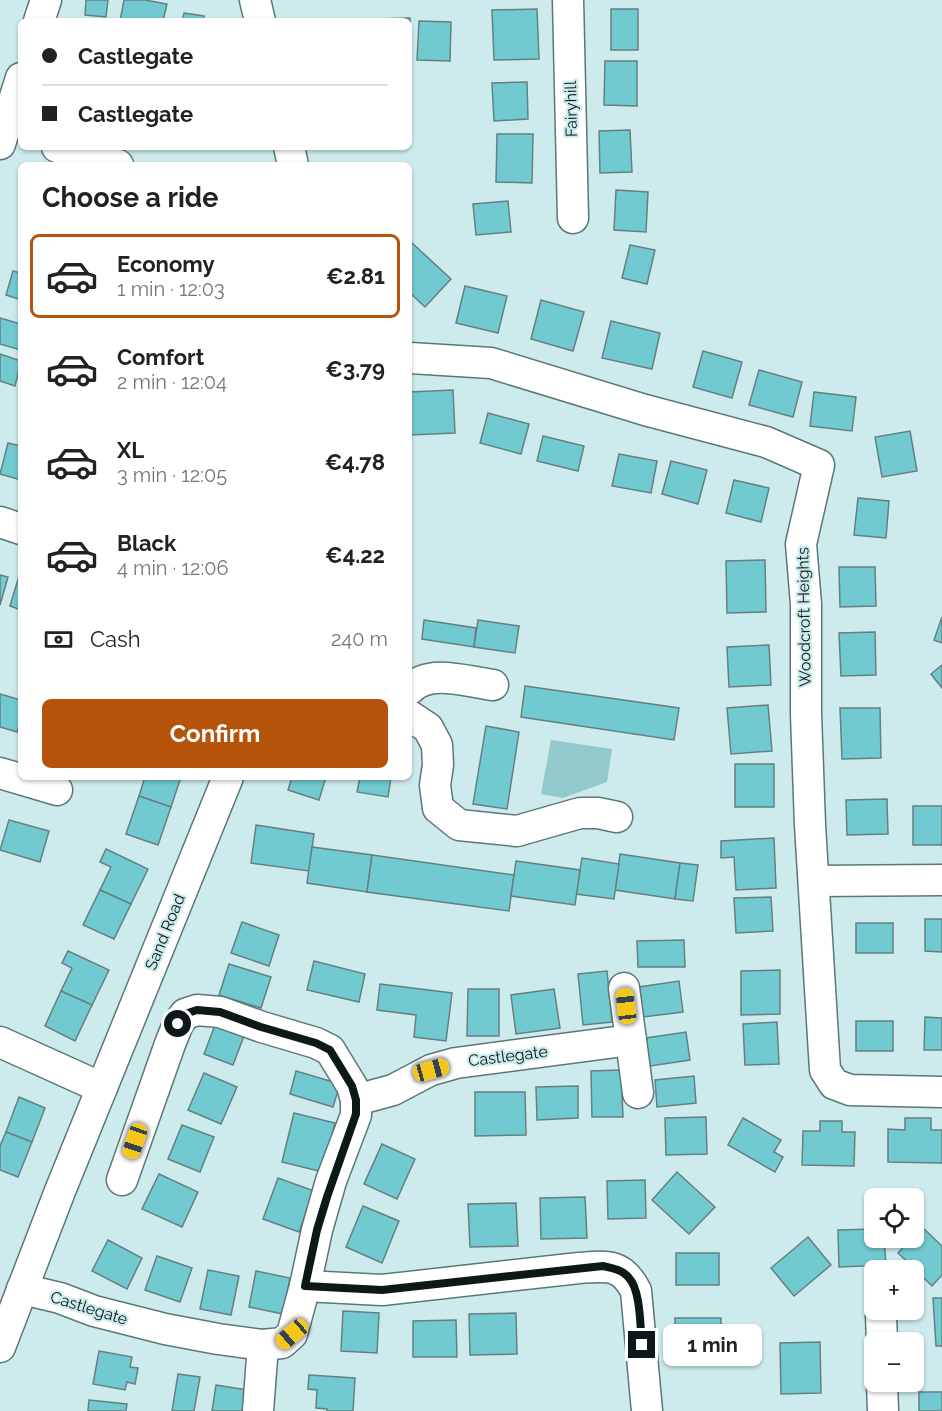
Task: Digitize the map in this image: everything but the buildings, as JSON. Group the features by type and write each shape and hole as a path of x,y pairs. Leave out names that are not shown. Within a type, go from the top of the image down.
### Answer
{"street":[{"path":"40,18 46,0"},
{"path":"255,0 259,18"},
{"name":"Fairyhill","path":"568,0 573,218"},
{"path":"8,137 18,92"},
{"path":"67,150 108,162"},
{"name":"Woodcroft Heights","path":"412,358 491,363 645,410 766,442 819,465 801,544 806,604 806,714 825,1070 834,1084 850,1090 942,1092"},
{"path":"0,522 18,527"},
{"path":"412,687 417,682 435,677 493,685"},
{"path":"412,717 428,728 437,745 438,765 435,785 438,808 459,825 517,831 580,813 597,813 617,817"},
{"path":"0,773 18,778"},
{"path":"23,780 57,790"},
{"name":"Sand Road","path":"0,1347 227,780"},
{"path":"814,881 942,880"},
{"path":"624,988 638,1093"},
{"path":"122,1180 178,1024 185,1014 197,1010 220,1012 316,1043 330,1050 352,1086 356,1100"},
{"name":"Castlegate","path":"22,1289 165,1329 263,1345 282,1343 292,1334 326,1200 344,1144 353,1125 356,1100 393,1090 431,1070 456,1063 631,1040"},
{"path":"0,1042 102,1088"},
{"path":"305,1286 382,1290 591,1267 603,1266 617,1270 629,1277 636,1291 647,1411"},
{"path":"258,1411 263,1345"},
{"path":"882,1392 883,1411"}],"shaded area":[{"path":"551,740 612,749 607,782 563,798 541,794"}],"route":[{"path":"178,1024 185,1014 197,1010 220,1012 316,1043 330,1050 352,1086 356,1100 356,1114 344,1144 317,1230 305,1286 382,1290 603,1266 629,1277 636,1291 642,1345"}]}
